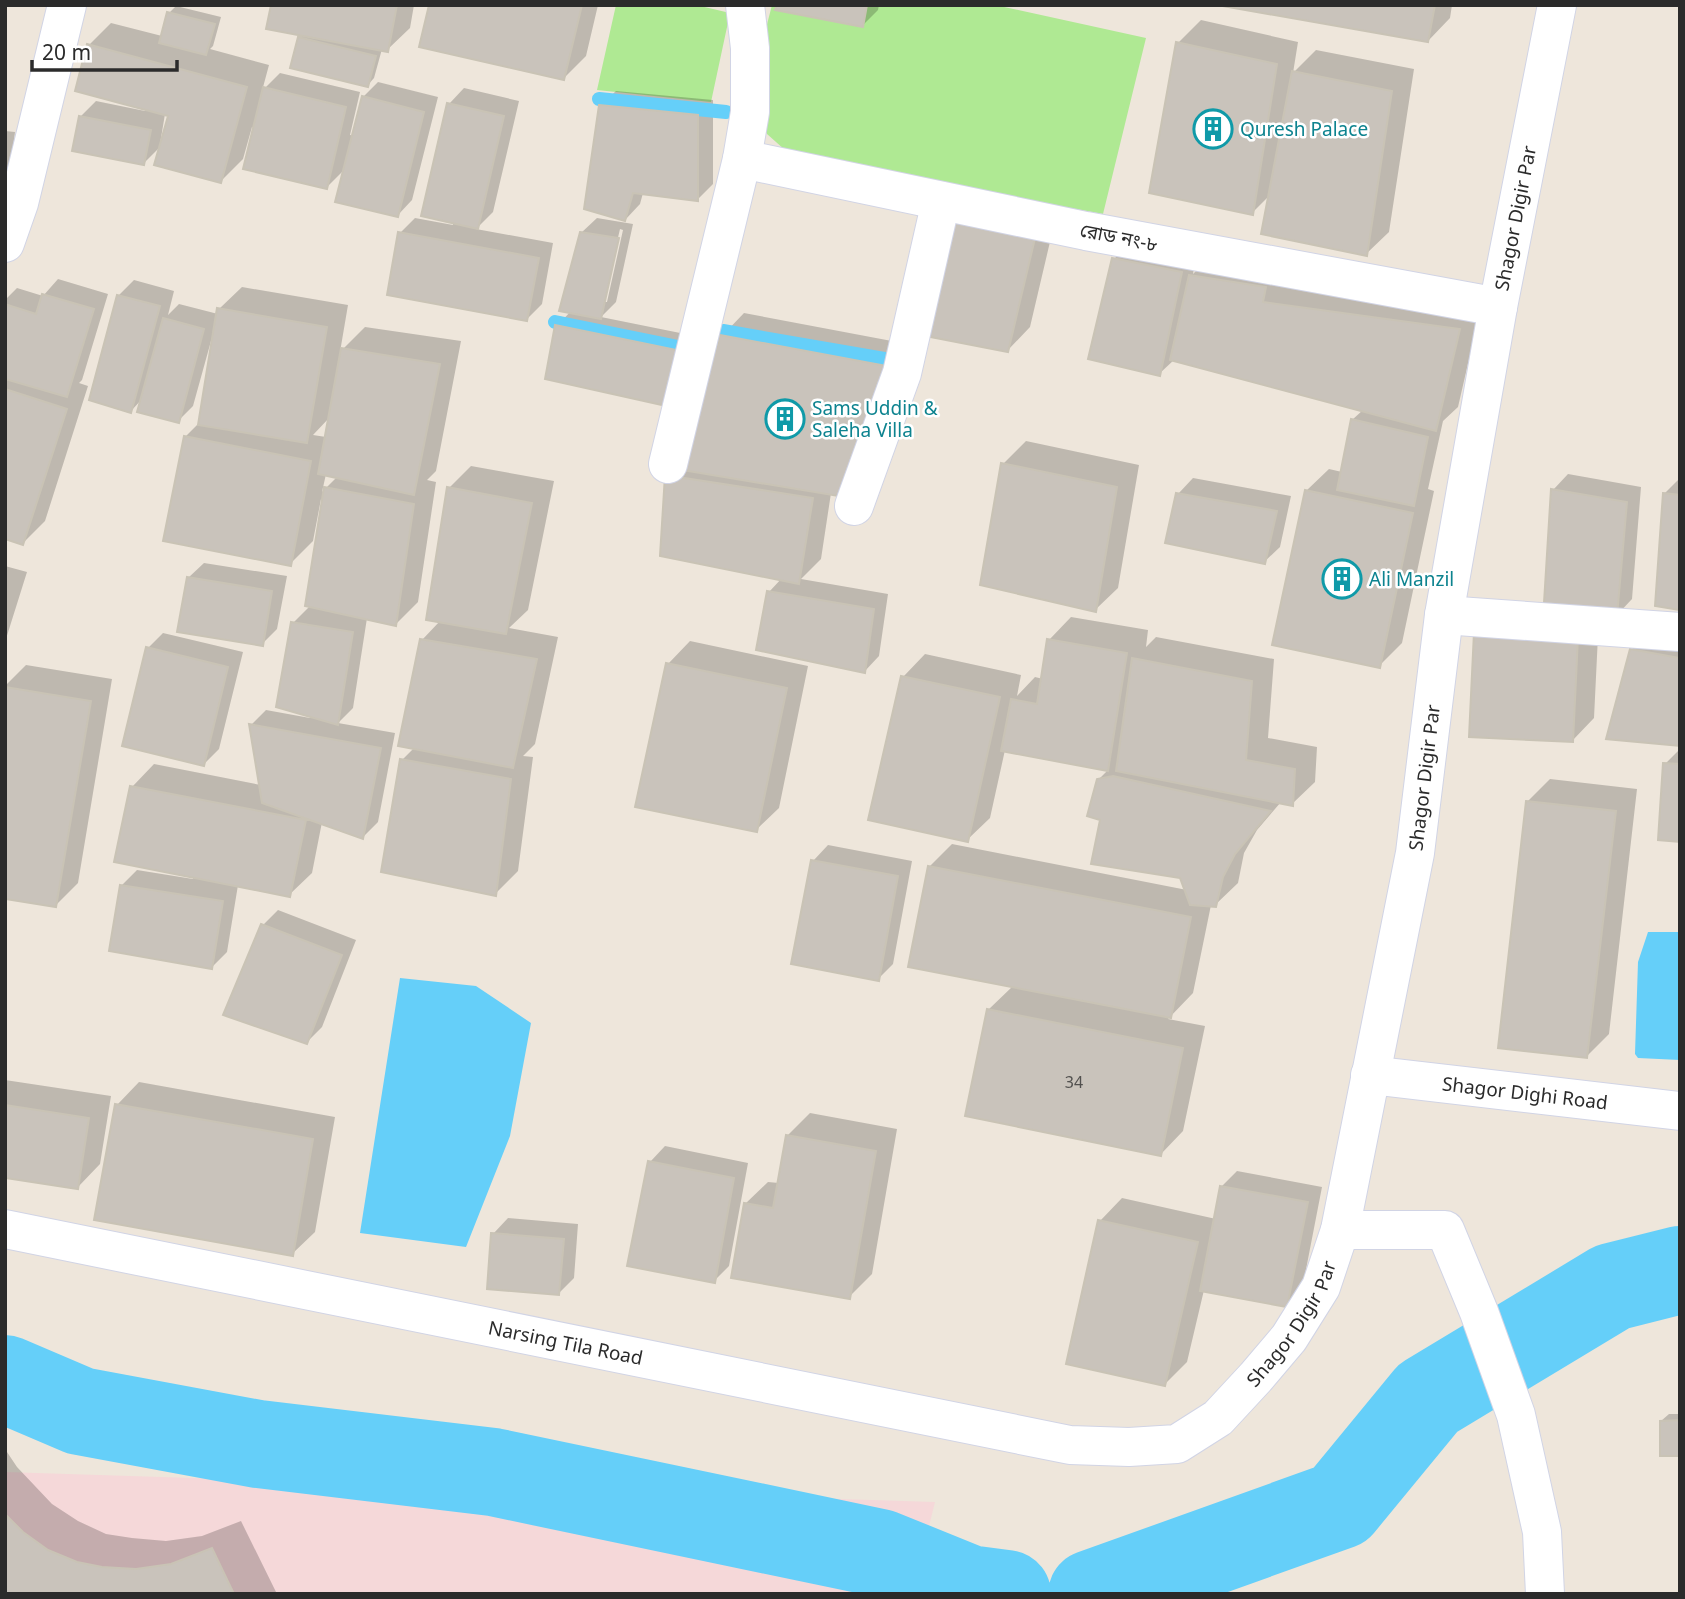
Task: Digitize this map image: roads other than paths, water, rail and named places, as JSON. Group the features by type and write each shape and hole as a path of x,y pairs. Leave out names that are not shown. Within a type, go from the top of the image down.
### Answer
{"street":[{"path":"5,243 19,203 67,5"},
{"path":"668,464 742,159 750,111 750,48 745,5"},
{"name":"Shagor Digir Par","path":"1129,1447 1177,1444 1218,1418 1289,1338 1321,1287 1340,1230 1415,853 1444,615 1498,307 1557,5"},
{"name":"রোড নং-৮","path":"742,159 1086,231 1498,307"},
{"path":"854,506 902,373 942,201"},
{"path":"1444,615 1680,632"},
{"name":"Shagor Dighi Road","path":"1370,1075 1680,1111"},
{"name":"Narsing Tila Road","path":"5,1229 1070,1445 1129,1447"},
{"path":"1340,1230 1445,1230 1479,1312 1516,1415 1542,1532 1545,1594"}],"water":[{"path":"1648,932 1680,932 1680,1060 1638,1058 1635,1054 1638,962"},
{"path":"400,978 476,986 531,1023 510,1136 466,1247 360,1233"}],"waterway":[{"path":"599,99 726,112"},
{"path":"555,322 693,350"},
{"path":"723,331 896,361"},
{"path":"1092,1594 1340,1505 1428,1398 1612,1287 1680,1270"},
{"path":"5,1379 80,1411 258,1444 493,1472 880,1553 969,1589 1007,1594"}],"place":[{"name":"Quresh Palace","path":"1213,129"},
{"name":"Sams Uddin & Saleha Villa","path":"785,419"},
{"name":"Ali Manzil","path":"1342,579"}]}
